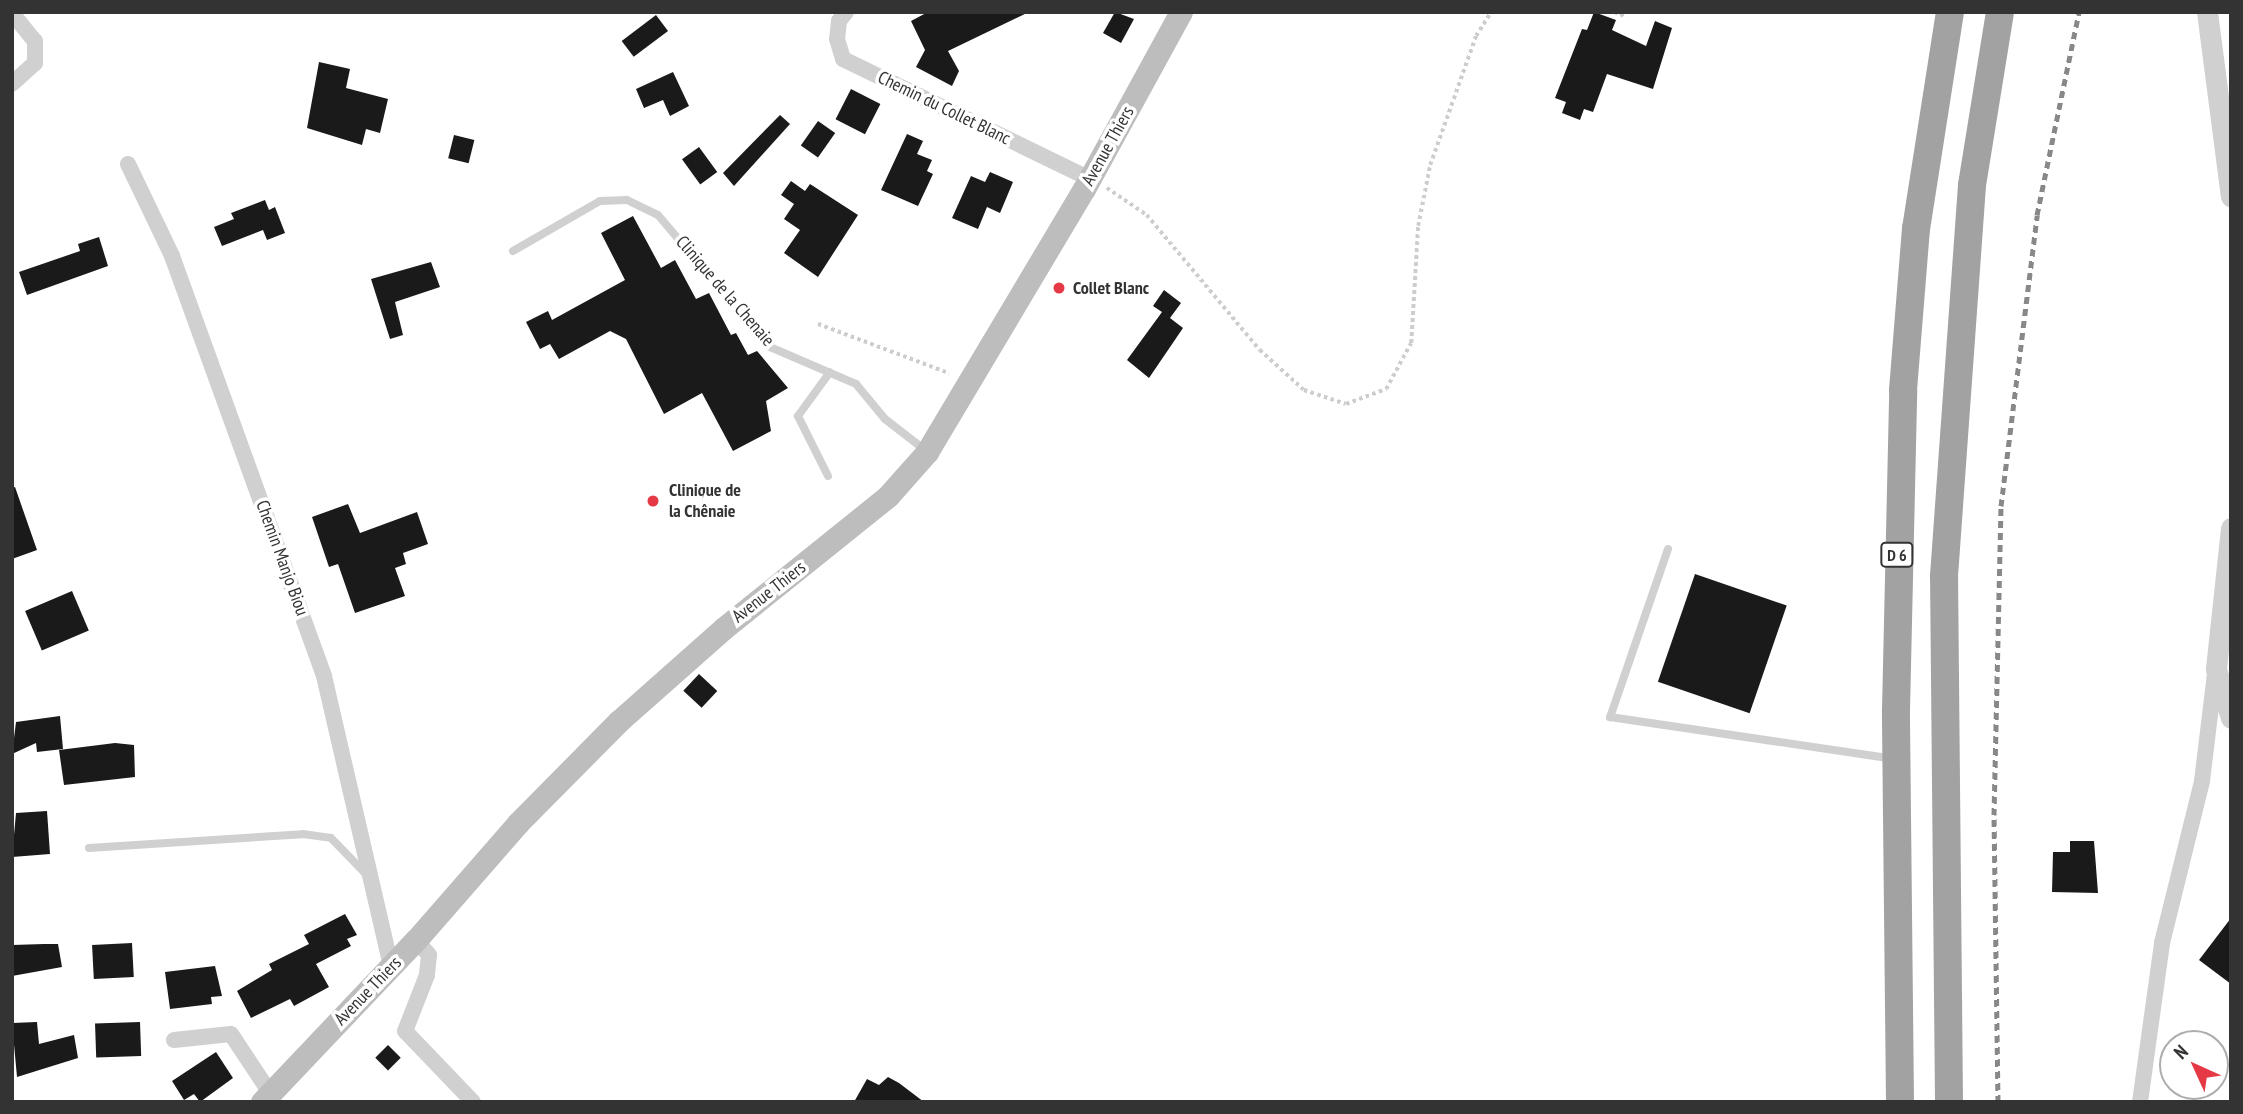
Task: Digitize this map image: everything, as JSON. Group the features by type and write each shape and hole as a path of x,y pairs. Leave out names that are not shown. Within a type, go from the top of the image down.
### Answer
{"highway":[{"name":"D 6","path":"1900,1102 1896,759 1903,390 1916,229 1950,12"},
{"path":"1949,1102 1944,576 1972,185 2000,12"}],"main road":[{"name":"Avenue Thiers","path":"266,1098 416,940 518,822 619,721 724,628 888,496 927,452 1090,179 1181,12"}],"street":[{"path":"12,12 35,41 35,63 12,84"},
{"path":"2207,12 2231,196"},
{"name":"Chemin du Collet Blanc","path":"842,15 843,59 1090,179"},
{"name":"Chemin Manjo Biou","path":"128,164 172,256 324,676 362,832 366,873 391,966"},
{"path":"2140,1102 2162,943 2202,781 2231,528"},
{"path":"2216,669 2231,718"},
{"path":"416,940 429,955 427,975 405,1031 473,1102"},
{"path":"174,1040 231,1034 266,1098"}],"lane":[{"name":"Clinique de la Chenaie","path":"513,251 600,201 627,200 658,215 770,347 856,384 885,419 927,452"},
{"path":"828,476 798,416 830,372"},
{"path":"1668,549 1610,717 1896,759"},
{"path":"89,848 303,834 331,838 366,873"}],"path":[{"path":"1090,179 1147,215 1260,350 1304,390 1346,404 1386,389 1411,343 1418,226 1430,165 1476,36 1491,12"},
{"path":"1614,12 1627,17"},
{"path":"818,324 971,382"}],"building":[{"path":"928,12 1029,12 948,51 959,71 952,86 916,67 925,50 911,21"},
{"path":"1115,12 1134,19 1121,43 1103,33"},
{"path":"1594,12 1616,20 1612,30 1646,46 1655,21 1672,28 1653,89 1607,74 1593,112 1584,109 1580,120 1562,113 1566,102 1555,98 1582,29 1587,30"},
{"path":"656,15 668,31 634,57 622,41"},
{"path":"319,62 350,69 346,88 388,99 380,133 366,129 362,145 307,128"},
{"path":"673,72 689,106 670,116 663,100 644,108 636,89"},
{"path":"851,89 880,104 865,134 836,119"},
{"path":"780,115 790,124 734,186 723,173"},
{"path":"818,121 835,133 818,158 801,146"},
{"path":"907,134 923,141 917,154 932,160 927,171 933,174 918,206 881,190"},
{"path":"454,135 474,140 469,163 448,158"},
{"path":"699,147 717,172 700,184 682,159"},
{"path":"990,172 1013,182 1000,213 987,207 978,229 952,218 971,176 985,182"},
{"path":"791,181 805,191 810,184 858,215 818,277 784,253 800,230 784,219 794,204 781,195"},
{"path":"265,200 269,210 275,207 285,233 267,240 263,230 222,246 214,227 234,219 231,213"},
{"path":"633,216 661,268 675,260 696,299 709,293 731,335 736,333 748,355 757,351 788,388 766,401 771,431 733,451 702,393 664,414 626,339 610,331 559,359 550,344 540,349 526,322 548,311 552,320 625,280 601,233"},
{"path":"99,237 108,266 27,295 19,272 80,251 78,244"},
{"path":"431,262 440,287 395,302 403,335 390,339 371,279"},
{"path":"1164,290 1181,303 1170,318 1183,328 1149,378 1127,360 1162,312 1153,306"},
{"path":"15,487 37,550 12,559 12,488"},
{"path":"348,504 360,533 417,512 428,544 403,553 406,564 395,568 405,596 355,613 338,564 329,567 312,517"},
{"path":"1695,574 1787,606 1750,713 1658,682"},
{"path":"72,591 89,631 42,651 25,611"},
{"path":"699,674 717,691 702,708 683,691"},
{"path":"60,716 63,749 37,752 36,743 12,754 16,722"},
{"path":"115,743 134,745 135,777 64,785 59,750"},
{"path":"47,811 50,854 12,857 16,813"},
{"path":"2070,841 2094,841 2098,893 2052,892 2053,852 2070,852"},
{"path":"345,914 357,935 347,939 351,946 316,964 329,987 294,1006 290,999 251,1018 237,991 272,970 269,964 309,944 304,935"},
{"path":"2231,918 2231,984 2199,960"},
{"path":"132,943 134,977 94,979 92,945"},
{"path":"58,944 62,967 12,976 12,945"},
{"path":"215,966 222,996 211,997 212,1004 170,1009 165,972"},
{"path":"37,1022 39,1044 74,1035 78,1058 17,1077 12,1023"},
{"path":"140,1022 141,1056 96,1058 95,1024"},
{"path":"388,1045 401,1058 388,1070 375,1058"},
{"path":"216,1052 233,1078 200,1102 194,1094 184,1100 172,1081"},
{"path":"888,1077 924,1102 854,1102 867,1079 879,1085"}],"railway":[{"path":"1998,1102 1994,815 2001,506 2037,215 2079,12"}],"place":[{"name":"Collet Blanc","path":"1059,288"},
{"name":"Clinique de la Chênaie","path":"653,501"}]}
